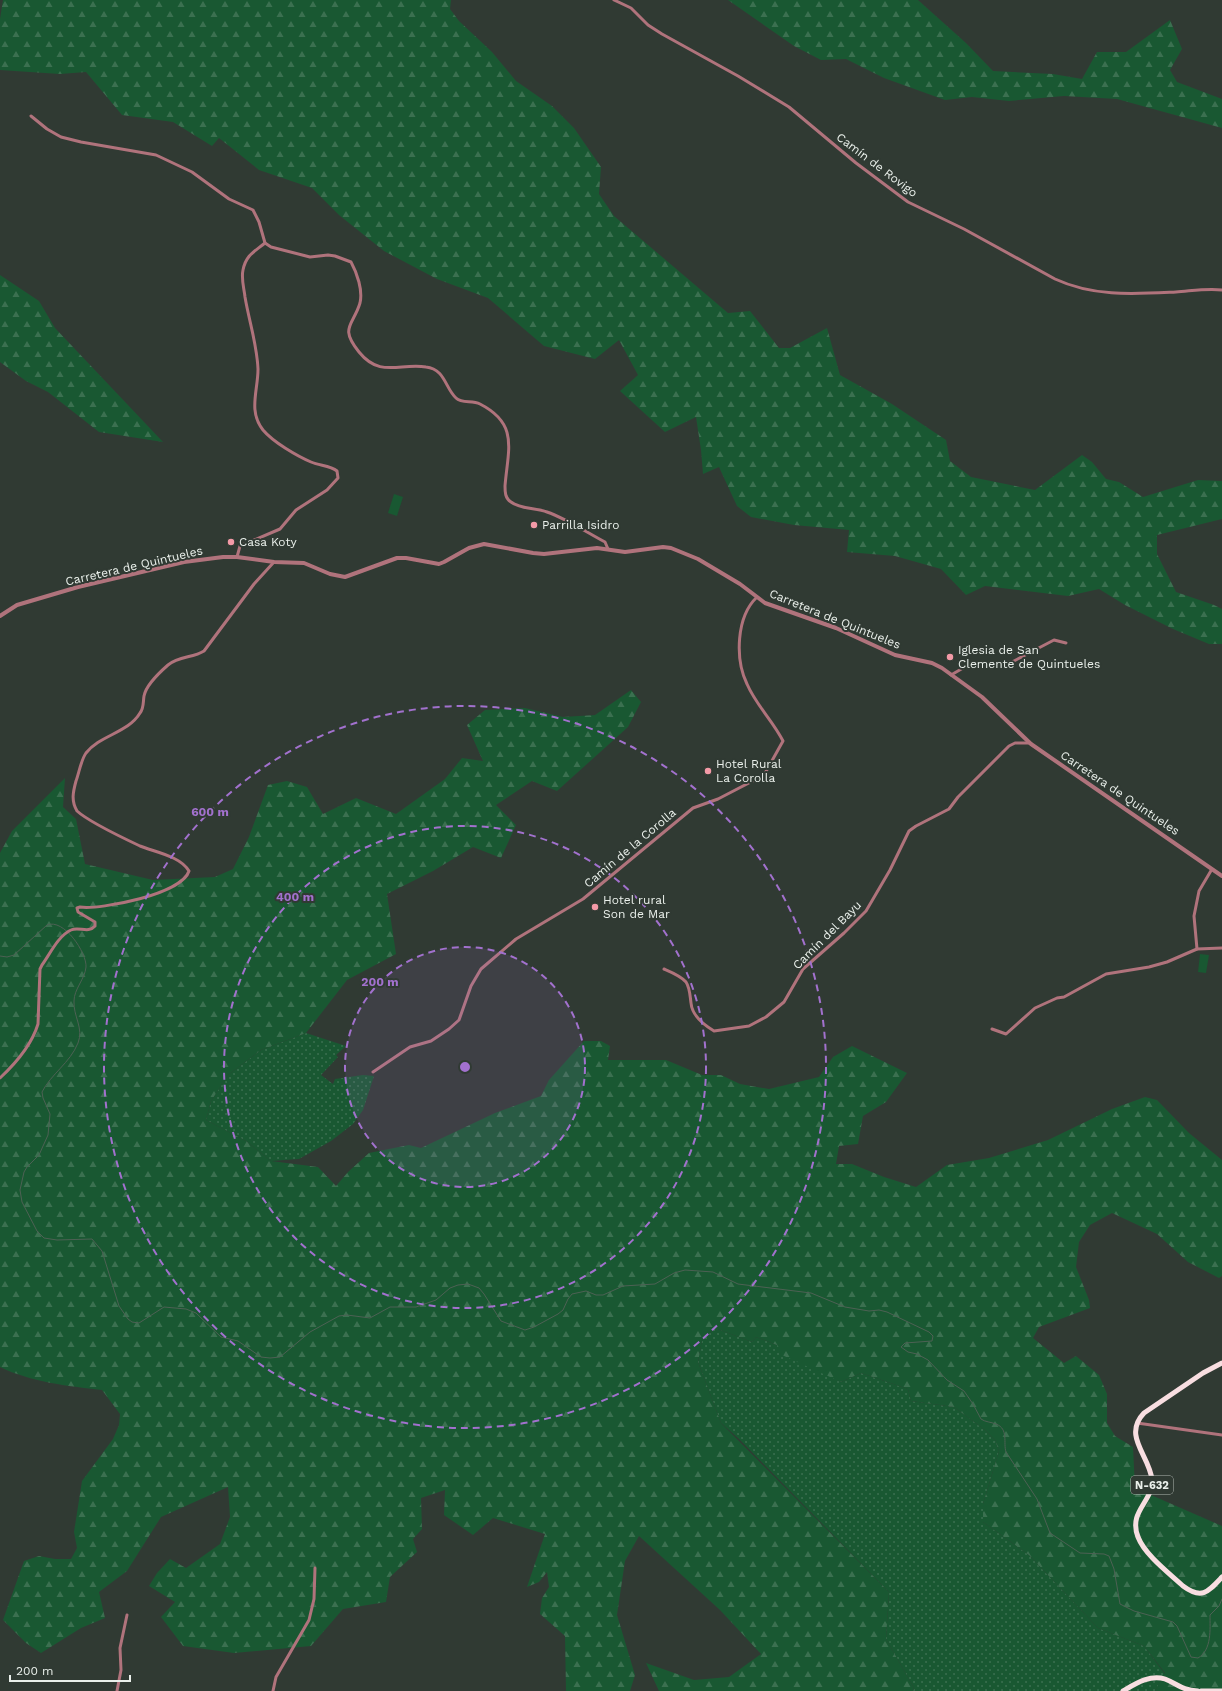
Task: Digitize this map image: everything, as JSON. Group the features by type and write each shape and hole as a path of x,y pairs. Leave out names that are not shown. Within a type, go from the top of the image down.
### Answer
{"highway":[{"path":"1137,1423 1144,1412 1203,1373 1222,1363"},
{"name":"N-632","path":"1137,1423 1137,1440 1151,1473 1152,1480 1150,1491 1136,1519 1138,1539 1150,1555 1190,1591 1197,1594 1204,1593 1210,1590 1222,1577"},
{"path":"1123,1691 1144,1680 1157,1678 1164,1679 1182,1688 1198,1691"},
{"path":"1201,1691 1222,1691"}],"street":[{"name":"Camín de Rovigo","path":"614,0 631,8 648,25 662,34 738,76 789,107 856,163 908,202 964,229 1055,279 1070,286 1089,291 1108,293 1222,290"},
{"path":"31,116 47,129 61,137 156,155 192,172 229,199 253,210 259,222 265,243 271,247 310,257 328,255 351,262 359,282 360,302 349,325 348,334 351,341 365,359 382,368 427,366 440,372 456,398 461,401 474,402 488,409 503,422 508,433 505,486 505,492 508,500 516,505 533,508 558,517 605,542 608,549"},
{"path":"237,557 240,546 280,529 296,510 327,490 338,478 337,471 333,467 311,462 275,441 257,420 254,407 258,369 255,340 242,282 246,258 265,243"},
{"name":"Carretera de Quintueles","path":"0,616 17,605 25,602 78,587 184,562 237,557 274,562 304,563 330,574 345,577 397,558 406,558 439,564 469,548 484,544 544,554 597,548 625,552 663,547 678,550 740,584 765,603 836,628 895,655 932,663 982,697 1031,744 1222,876"},
{"path":"0,1078 15,1063 36,1030 39,1013 40,969 66,933 74,929 88,930 95,926 95,922 78,912 77,908 98,908 156,894 175,885 188,875 189,871 184,865 120,836 80,814 74,805 73,798 77,778 86,753 93,746 126,727 136,719 140,713 146,690 169,664 183,657 200,653 204,650 254,584 274,562"},
{"name":"Camín de la Corolla","path":"373,1072 410,1047 439,1037 459,1020 463,1013 465,1000 476,976 481,969 516,939 583,899 693,808 718,799 764,775 783,741 778,731 746,684 739,657 742,623 752,603 757,597"},
{"path":"951,675 970,664 1012,662 1054,640 1066,643"},
{"name":"Camín del Bayu","path":"664,970 673,973 686,982 694,1012 714,1031 730,1028 745,1028 766,1017 787,999 803,969 844,933 866,911 890,870 906,835 912,828 949,809 958,797 1009,746 1022,742 1031,744"},
{"path":"1197,949 1194,916 1199,891 1212,869"},
{"path":"992,1029 1006,1034 1035,1008 1057,998 1064,997 1106,974 1149,968 1197,949 1222,948"},
{"path":"1137,1423 1222,1435"},
{"path":"273,1691 276,1677 309,1620 314,1599 315,1568"},
{"path":"117,1691 121,1670 120,1648 127,1615"}],"green space":[{"path":"3,0 451,0 450,9 459,21 492,52 516,81 552,106 574,128 601,167 599,194 614,216 728,313 750,311 779,348 790,348 827,328 840,375 892,404 946,440 950,461 971,477 1035,490 1082,455 1092,462 1106,479 1119,482 1143,497 1198,480 1222,481 1222,519 1157,535 1157,554 1176,592 1222,609 1222,644 1209,644 1173,629 1125,605 1099,589 1068,596 985,586 966,595 941,569 895,556 847,552 849,530 794,525 751,517 737,506 719,467 703,474 696,417 665,432 620,391 638,375 619,340 595,359 544,346 488,298 437,279 384,251 339,215 312,188 259,170 219,138 212,146 173,122 122,115 86,72 60,74 0,70 0,19"},
{"path":"728,0 918,0 966,43 993,71 1053,74 1082,79 1097,52 1126,52 1170,20 1182,49 1170,70 1177,82 1222,99 1222,128 1117,99 1064,96 1009,101 972,97 945,100 884,78 846,59 821,60 794,46"},
{"path":"0,275 39,301 55,328 163,442 99,432 48,392 26,381 0,362"},
{"path":"394,494 403,497 397,516 388,513"},
{"path":"631,690 641,702 628,727 557,791 532,781 496,805 516,825 501,858 473,847 433,871 387,894 396,954 347,980 306,1033 261,1050 228,1075 211,1101 206,1120 246,1141 271,1161 318,1167 336,1186 348,1172 369,1153 409,1145 421,1148 495,1113 541,1096 549,1080 584,1041 601,1041 610,1046 608,1060 666,1060 702,1075 721,1075 740,1084 769,1089 819,1077 833,1057 852,1046 907,1073 886,1102 863,1116 858,1144 839,1146 836,1164 852,1164 884,1177 916,1187 947,1165 989,1158 1048,1140 1112,1109 1145,1097 1157,1100 1189,1133 1222,1160 1222,1276 1219,1278 1188,1262 1157,1234 1112,1213 1090,1225 1079,1242 1076,1267 1089,1300 1090,1308 1039,1327 1033,1338 1064,1363 1076,1356 1099,1375 1107,1394 1107,1423 1115,1436 1133,1447 1135,1488 1222,1526 1222,1691 1155,1691 1165,1673 1144,1646 1098,1628 1029,1555 983,1522 983,1504 999,1451 995,1440 985,1430 954,1407 911,1401 908,1389 861,1373 841,1382 782,1355 777,1345 756,1337 752,1342 715,1328 702,1340 698,1362 721,1423 889,1592 886,1639 914,1688 913,1691 659,1691 646,1663 694,1680 729,1677 761,1654 720,1610 639,1536 625,1561 617,1615 635,1675 630,1691 566,1691 565,1636 540,1614 542,1598 549,1587 547,1572 539,1582 527,1587 545,1534 493,1518 473,1535 444,1515 445,1490 421,1498 422,1529 413,1539 417,1552 390,1577 386,1602 343,1609 311,1646 234,1653 183,1646 161,1617 175,1602 149,1586 157,1573 170,1559 186,1568 220,1544 230,1517 228,1487 161,1517 127,1571 99,1592 105,1618 81,1628 41,1653 26,1643 3,1620 24,1561 39,1556 55,1559 71,1559 77,1548 74,1532 82,1481 113,1439 119,1425 120,1414 102,1390 37,1380 0,1367 0,853 12,831 65,778 63,807 76,819 85,864 153,880 215,877 233,869 249,837 268,785 287,781 307,787 323,814 356,798 396,814 445,779 462,758 483,761 467,725 485,710 525,708 563,717 595,715"},
{"path":"1200,954 1209,955 1206,973 1198,972"},
{"path":"306,1033 346,1046 336,1055 338,1057 321,1075 333,1084 335,1079 363,1075 374,1076 363,1110 353,1124 331,1141 299,1159 271,1161 246,1141 206,1120 211,1101 228,1075 261,1050"},
{"path":"715,1328 752,1342 756,1337 777,1345 841,1382 861,1373 908,1389 911,1401 954,1407 985,1430 995,1440 999,1451 983,1504 983,1522 1029,1555 1098,1628 1144,1646 1165,1674 1155,1691 913,1691 914,1688 886,1639 889,1592 739,1439 721,1423 698,1362 702,1340"}],"waterway":[{"path":"0,956 7,957 14,955 47,925 54,924 67,932 73,938 83,954 86,967 84,976 74,997 74,1006 80,1038 75,1050 42,1092 50,1114 48,1135 39,1155 24,1172 20,1190 22,1202 37,1231 44,1238 57,1240 92,1239 102,1251 119,1306 128,1319 132,1322 139,1323 164,1307 186,1309 196,1313 221,1337 238,1341 261,1357 270,1358 280,1357 310,1332 339,1316 347,1315 370,1318 390,1307 416,1307 436,1300 450,1288 458,1285 468,1284 479,1288 501,1321 525,1330 534,1327 558,1314 563,1310 572,1294 586,1291 596,1295 603,1295 623,1286 655,1284 674,1273 685,1270 713,1272 738,1284 811,1293 845,1307 887,1312 929,1332 933,1336 932,1341 905,1343 901,1347 908,1352 917,1354 928,1360 947,1380 964,1391 981,1419 996,1424 1003,1429 1006,1452 1037,1499 1050,1533 1080,1553 1104,1554 1109,1556 1114,1569 1120,1604 1134,1611 1173,1622 1177,1626 1191,1657 1198,1658 1203,1654 1208,1645 1210,1615 1219,1606 1222,1599"}],"place":[{"name":"Parrilla Isidro","path":"534,525"},
{"name":"Casa Koty","path":"231,542"},
{"name":"Iglesia de San Clemente de Quintueles","path":"950,657"},
{"name":"Hotel Rural La Corolla","path":"708,771"},
{"name":"Hotel rural Son de Mar","path":"595,907"}]}
